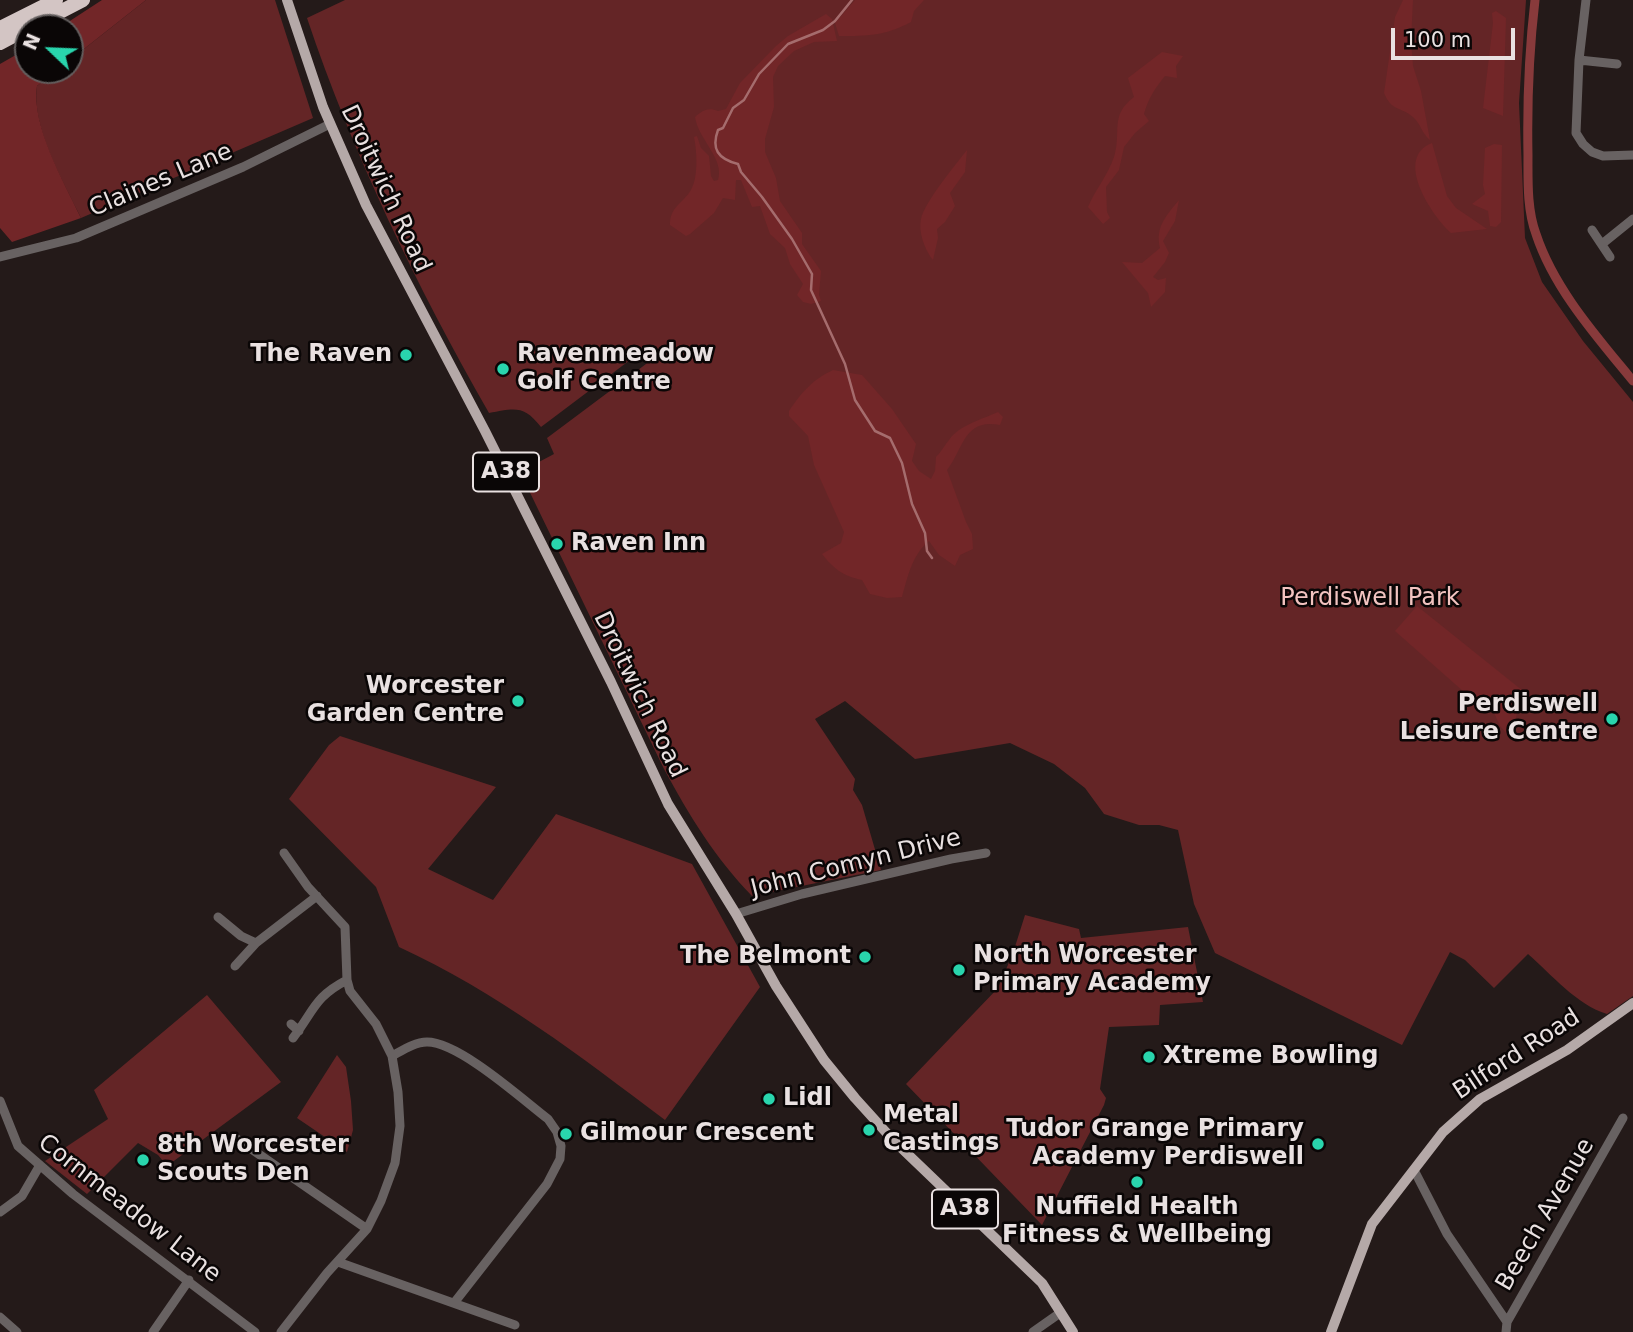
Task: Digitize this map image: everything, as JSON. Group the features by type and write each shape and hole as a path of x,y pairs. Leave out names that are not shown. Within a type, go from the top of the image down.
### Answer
{"highway":[{"path":"0,28 56,0"},
{"path":"56,14 83,0"}],"main road":[{"name":"Droitwich Road","path":"287,0 330,124 366,205 492,443 611,682 668,804 736,914 776,986 824,1060 893,1140 1042,1283 1073,1332"},
{"name":"Bilford Road","path":"1331,1332 1369,1230 1443,1132 1480,1099 1567,1050 1633,1003"}],"street":[{"path":"1586,0 1579,60 1576,132 1592,152 1603,156 1633,155"},
{"path":"1579,60 1618,64"},
{"name":"Claines Lane","path":"0,257 76,237 243,167 330,124"},
{"path":"1602,244 1633,219"},
{"path":"1592,230 1609,257"},
{"path":"281,1332 367,1229 395,1163 400,1126 392,1056 376,1024 350,991 347,981 345,927 308,887 284,853"},
{"name":"John Comyn Drive","path":"736,914 802,894 986,853"},
{"path":"235,966 256,943 317,896"},
{"path":"218,917 241,936 256,943"},
{"path":"291,1024 296,1034 322,996 347,981"},
{"path":"392,1056 426,1042 436,1043 462,1054 548,1119 557,1132 561,1146 560,1159 547,1184 454,1303"},
{"name":"Cornmeadow Lane","path":"0,1101 18,1146 73,1194 255,1332"},
{"name":"Beech Avenue","path":"1506,1327 1623,1118"},
{"path":"234,1137 367,1229"},
{"path":"0,1212 22,1196 40,1165"},
{"path":"1414,1170 1447,1234 1506,1327"},
{"path":"338,1262 515,1325"},
{"path":"153,1332 189,1280"},
{"path":"1033,1332 1060,1313"},
{"path":"0,1317 17,1332"}],"green space":[{"path":"146,0 275,0 313,118 81,218 50,154 36,102 40,84 84,84 84,49"},
{"name":"Perdiswell Park","path":"345,0 1526,0 1519,103 1525,238 1542,282 1583,341 1633,402 1633,996 1607,1014 1596,1010 1565,988 1528,954 1494,988 1465,960 1450,952 1402,1045 1215,953 1194,904 1178,830 1159,825 1139,825 1104,814 1085,788 1054,764 1010,743 915,759 845,701 815,719 855,779 853,790 862,805 881,870 752,896 726,867 704,836 664,769 520,472 554,454 547,438 650,361 642,351 541,427 529,415 518,410 489,413 388,220 345,120 307,18"},
{"path":"340,736 496,787 428,869 493,900 556,814 692,864 760,987 665,1120 537,1026 470,984 399,947 376,887 289,799 329,745"},
{"path":"1025,915 1079,929 1081,938 1188,927 1203,1002 1160,1005 1159,1025 1109,1027 1100,1089 1106,1098 1104,1105 1042,1225 906,1084 998,988"},
{"path":"207,995 281,1082 167,1166 158,1155 138,1143 87,1194 45,1161 108,1119 94,1090"},
{"path":"337,1055 346,1067 351,1101 353,1130 347,1152 297,1118"}],"shaded area":[{"path":"102,0 146,0 84,49 84,14 80,14"},
{"path":"855,0 924,0 914,11 911,22 902,27 876,34 839,36 835,23"},
{"path":"1403,0 1413,0 1413,66 1421,91 1430,140 1416,120 1393,106 1384,93 1395,17"},
{"path":"1496,11 1506,18 1503,116 1483,108 1492,13"},
{"path":"826,14 832,19 837,41 814,42 794,51 778,66 773,77 774,107 765,139 765,152 776,178 780,201 802,233 802,244 821,271 821,301 811,304 803,302 797,295 803,284 790,264 785,248 770,234 760,206 752,207 741,180 736,180 735,200 723,198 714,213 690,234 686,236 670,225 670,219 689,193 694,181 694,137 697,136 701,148 709,156 711,176 714,181 718,180 718,164 695,117 706,110 726,109 740,83 776,46"},
{"path":"1162,52 1183,56 1176,66 1177,78 1165,76 1161,80 1144,114 1149,121 1124,147 1119,170 1106,187 1107,212 1110,218 1103,224 1088,207 1114,157 1121,111 1134,97 1128,78"},
{"path":"14,56 14,84 40,84 36,101 44,135 81,218 12,242 0,228 0,64"},
{"path":"1432,143 1447,196 1456,208 1487,229 1451,233 1426,201 1416,174 1416,161 1421,150"},
{"path":"1494,144 1502,145 1501,222 1496,227 1490,226 1488,211 1472,204 1485,194 1485,148"},
{"path":"967,150 965,172 950,193 955,206 937,229 938,238 933,260 920,229 923,212"},
{"path":"1179,200 1175,221 1163,241 1169,253 1153,277 1158,280 1166,278 1165,292 1151,307 1148,293 1122,262 1142,263 1160,248 1160,228"},
{"path":"833,370 862,375 892,409 916,444 912,461 919,471 931,479 935,471 936,457 953,435 965,426 998,412 1003,417 1000,425 988,424 972,430 947,470 972,534 973,549 960,555 955,566 939,555 929,541 915,559 902,597 887,598 870,594 862,580 839,571 822,554 841,543 844,532 814,465 808,436 789,416 789,411 808,387"},
{"path":"1417,606 1523,691 1525,696 1518,705 1516,719 1507,734 1500,726 1491,706 1474,700 1395,631"}],"waterway":[{"path":"852,0 835,21 823,30 788,44 759,74 744,100 733,108 723,128 718,130 715,143 721,156 738,164 741,172 792,239 812,274 811,290 845,364 855,400 875,431 890,438 902,463 912,504 925,533 927,551 932,558"},
{"path":"1535,0 1528,116 1529,195 1533,225 1544,254 1565,293 1633,381"}],"place":[{"name":"The Raven","path":"406,355"},
{"name":"Ravenmeadow Golf Centre","path":"503,369"},
{"name":"Raven Inn","path":"557,544"},
{"name":"Worcester Garden Centre","path":"518,701"},
{"name":"Perdiswell Leisure Centre","path":"1612,719"},
{"name":"The Belmont","path":"865,957"},
{"name":"North Worcester Primary Academy","path":"959,970"},
{"name":"Xtreme Bowling","path":"1149,1057"},
{"name":"Lidl","path":"769,1099"},
{"name":"Metal Castings","path":"869,1130"},
{"name":"Gilmour Crescent","path":"566,1134"},
{"name":"Tudor Grange Primary Academy Perdiswell","path":"1318,1144"},
{"name":"8th Worcester Scouts Den","path":"143,1160"},
{"name":"Nuffield Health Fitness & Wellbeing","path":"1137,1182"}]}
